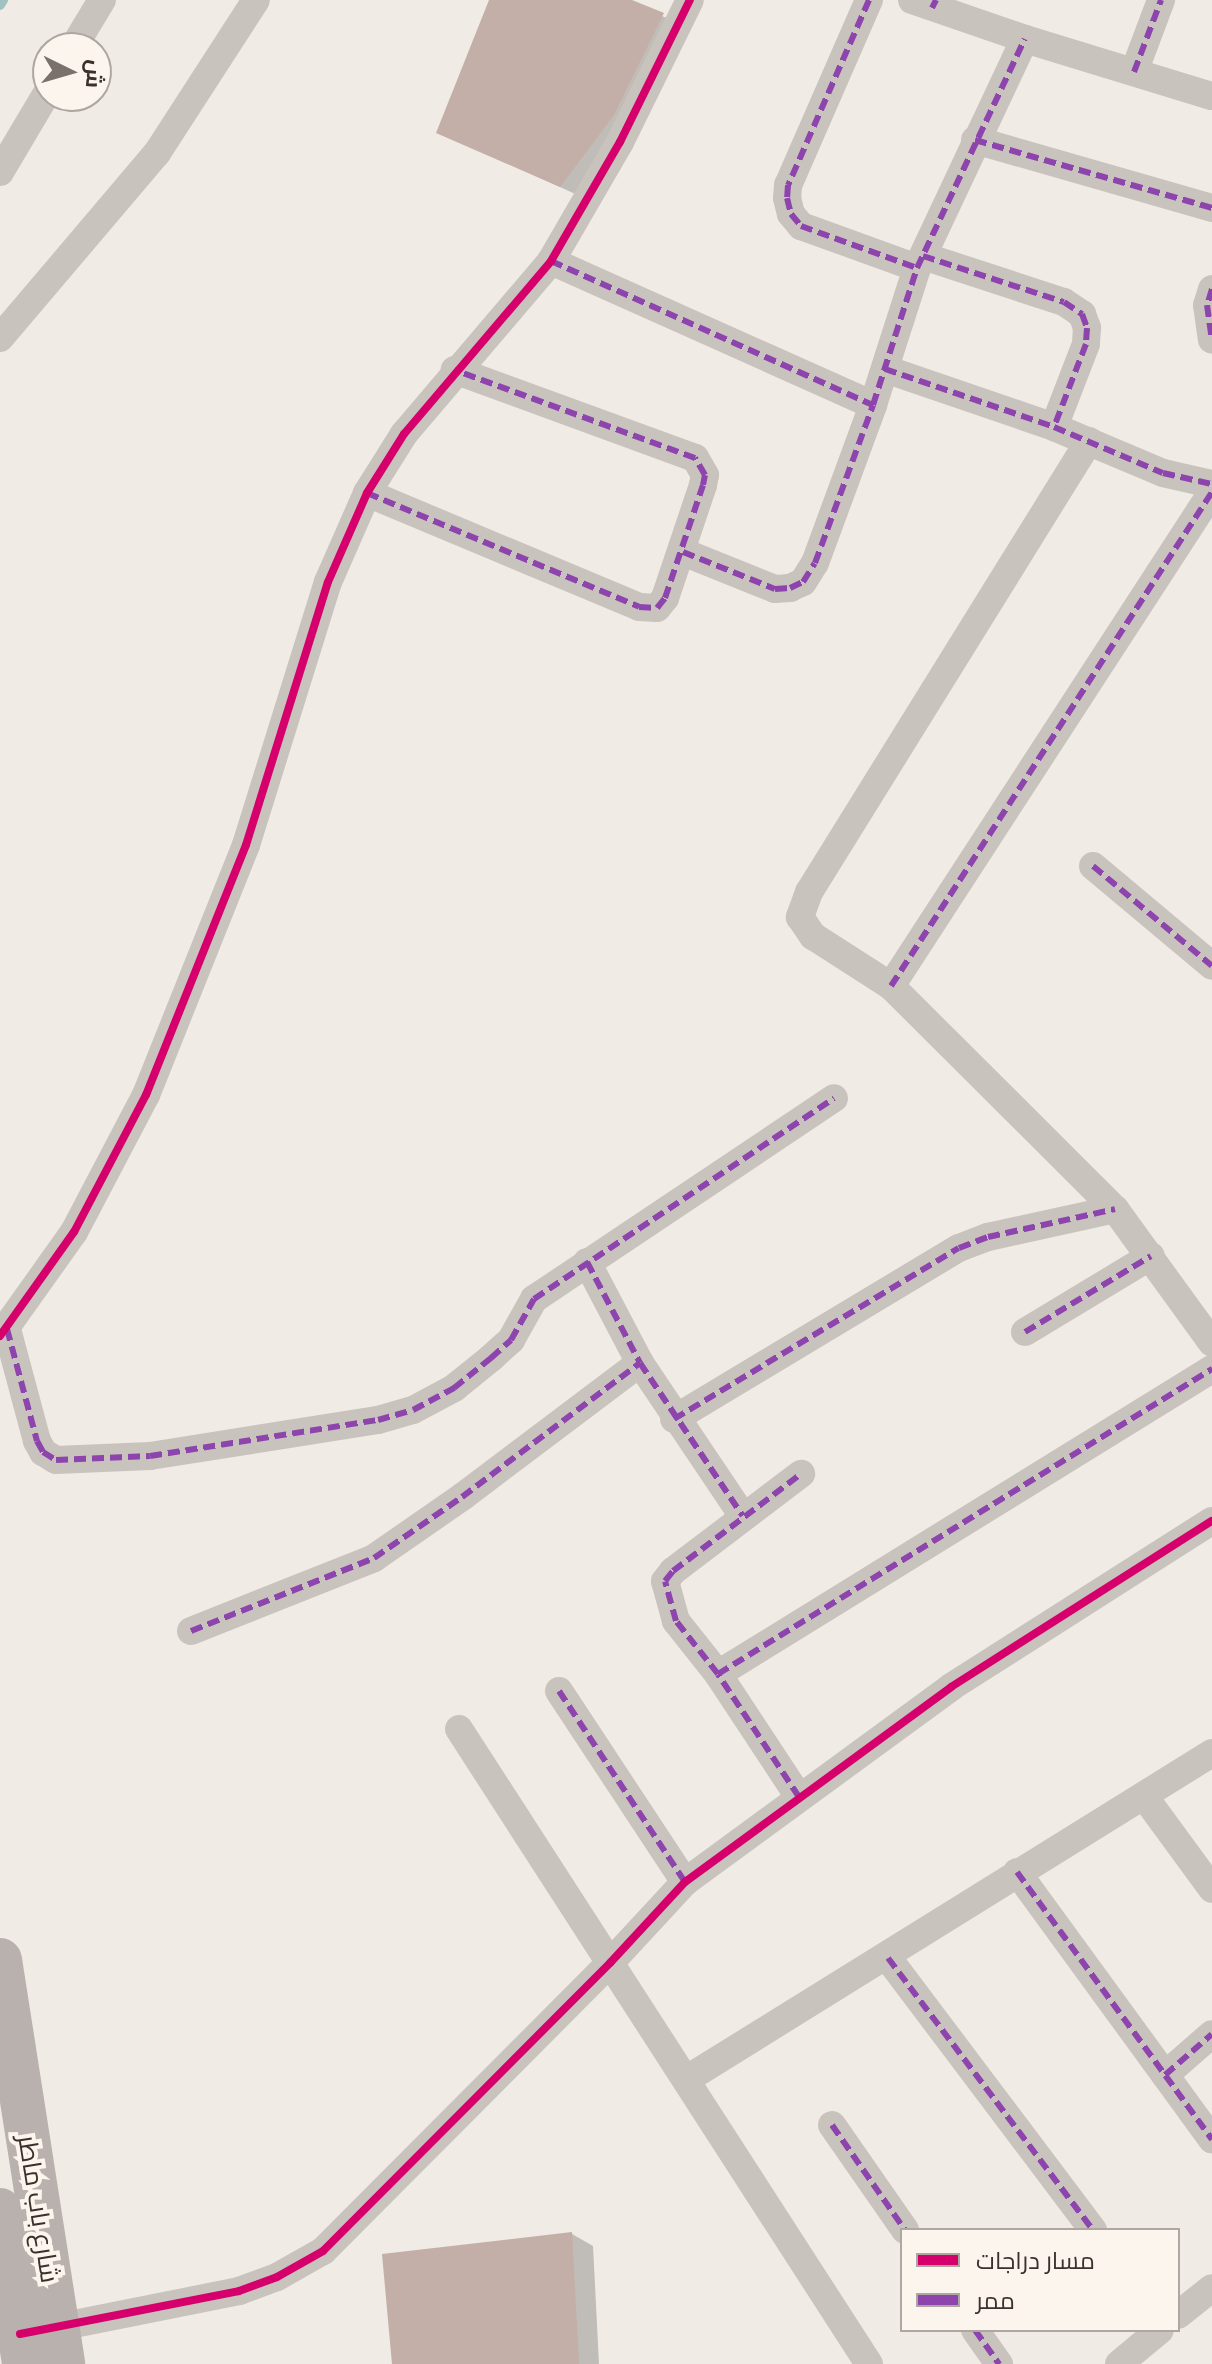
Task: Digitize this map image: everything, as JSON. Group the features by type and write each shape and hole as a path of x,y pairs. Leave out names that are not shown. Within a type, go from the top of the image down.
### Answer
{"main road":[{"name":"شارع باب ماطر","path":"0,1960 41,2347"},
{"name":"شارع باب ماطر","path":"0,2210 41,2347"}],"street":[{"path":"83,32 102,0"},
{"path":"0,338 157,153 256,0"},
{"path":"690,0 620,142 551,261 455,370 404,434 367,493 328,582 246,845 146,1095 74,1232 3,1333 37,1441 43,1452 56,1460 150,1456 378,1420 413,1410 454,1388 511,1340 534,1299 834,1098"},
{"path":"869,0 788,185 791,214 801,226 1064,302 1082,314 1087,328 1086,344 1054,427"},
{"path":"1134,72 1161,0"},
{"path":"927,3 1025,39 1212,96"},
{"path":"683,552 775,589 790,588 803,582 815,563 873,405 920,262 1025,39"},
{"path":"0,172 36,112"},
{"path":"975,140 1212,208"},
{"path":"551,261 873,405"},
{"path":"1212,289 1207,305 1212,340"},
{"path":"885,369 1054,427 1163,473 1212,484"},
{"path":"367,493 650,610 657,608 665,598 683,552 705,475 695,458 455,370"},
{"path":"1089,441 803,904 800,917 813,936 891,986 1115,1209 1212,1343"},
{"path":"891,986 1212,492"},
{"path":"1093,866 1212,966"},
{"path":"674,1419 959,1248 988,1237 1115,1209"},
{"path":"1025,1332 1151,1256"},
{"path":"587,1262 640,1363 674,1419 743,1516"},
{"path":"191,1631 374,1558 462,1497 640,1363"},
{"path":"718,1674 1212,1369"},
{"path":"799,1797 718,1674 676,1621 665,1581 673,1571 801,1474"},
{"path":"41,2347 239,2291 277,2277 323,2251 610,1963 685,1882 951,1687 1212,1521"},
{"path":"559,1691 685,1882"},
{"path":"459,1729 869,2364"},
{"path":"687,2079 888,1958 1017,1872 1212,1753"},
{"path":"1144,1796 1212,1889"},
{"path":"1017,1872 1212,2139"},
{"path":"888,1958 1091,2228"},
{"path":"1165,2075 1212,2034"},
{"path":"832,2125 904,2228"},
{"path":"1180,2313 1212,2288"},
{"path":"976,2332 999,2364"},
{"path":"1119,2364 1158,2332"}],"building":[{"path":"489,0 632,0 664,13 614,115 560,187 436,133"},
{"path":"572,2232 579,2364 392,2364 382,2254"}],"waterway":[{"path":"0,5 3,0"}],"marked path":[{"path":"869,0 788,185 787,198 791,214 801,226 917,268"},
{"path":"932,8 936,0"},
{"path":"1134,72 1161,0"},
{"path":"683,552 775,589 790,588 803,582 815,563 873,405 917,268 1025,39"},
{"path":"975,140 1212,208"},
{"path":"923,256 1064,302 1082,314 1087,328 1086,344 1054,427"},
{"path":"551,261 873,405"},
{"path":"1212,289 1207,305 1212,340"},
{"path":"885,369 1054,427 1163,473 1212,484"},
{"path":"367,493 639,607 657,608 665,598 703,485 705,475 695,458 455,370"},
{"path":"891,986 1212,492"},
{"path":"1093,866 1212,966"},
{"path":"7,1329 37,1441 43,1452 56,1460 150,1456 378,1420 413,1410 454,1388 511,1340 534,1299 834,1098"},
{"path":"674,1419 959,1248 988,1237 1115,1209"},
{"path":"1025,1332 1151,1256"},
{"path":"587,1262 640,1363 743,1516"},
{"path":"191,1631 374,1558 462,1497 640,1363"},
{"path":"718,1674 1212,1369"},
{"path":"799,1797 718,1674 676,1621 665,1581 673,1571 801,1474"},
{"path":"559,1691 685,1882"},
{"path":"1017,1872 1212,2139"},
{"path":"888,1958 1091,2228"},
{"path":"1165,2075 1212,2034"},
{"path":"832,2125 904,2228"},
{"path":"976,2332 999,2364"}],"cycle path":[{"path":"0,1336 74,1232 146,1095 246,845 328,582 367,493 404,434 551,261 620,142 690,0"},
{"path":"20,2334 239,2291 277,2277 323,2251 610,1963 685,1882 951,1687 1212,1521"}]}
